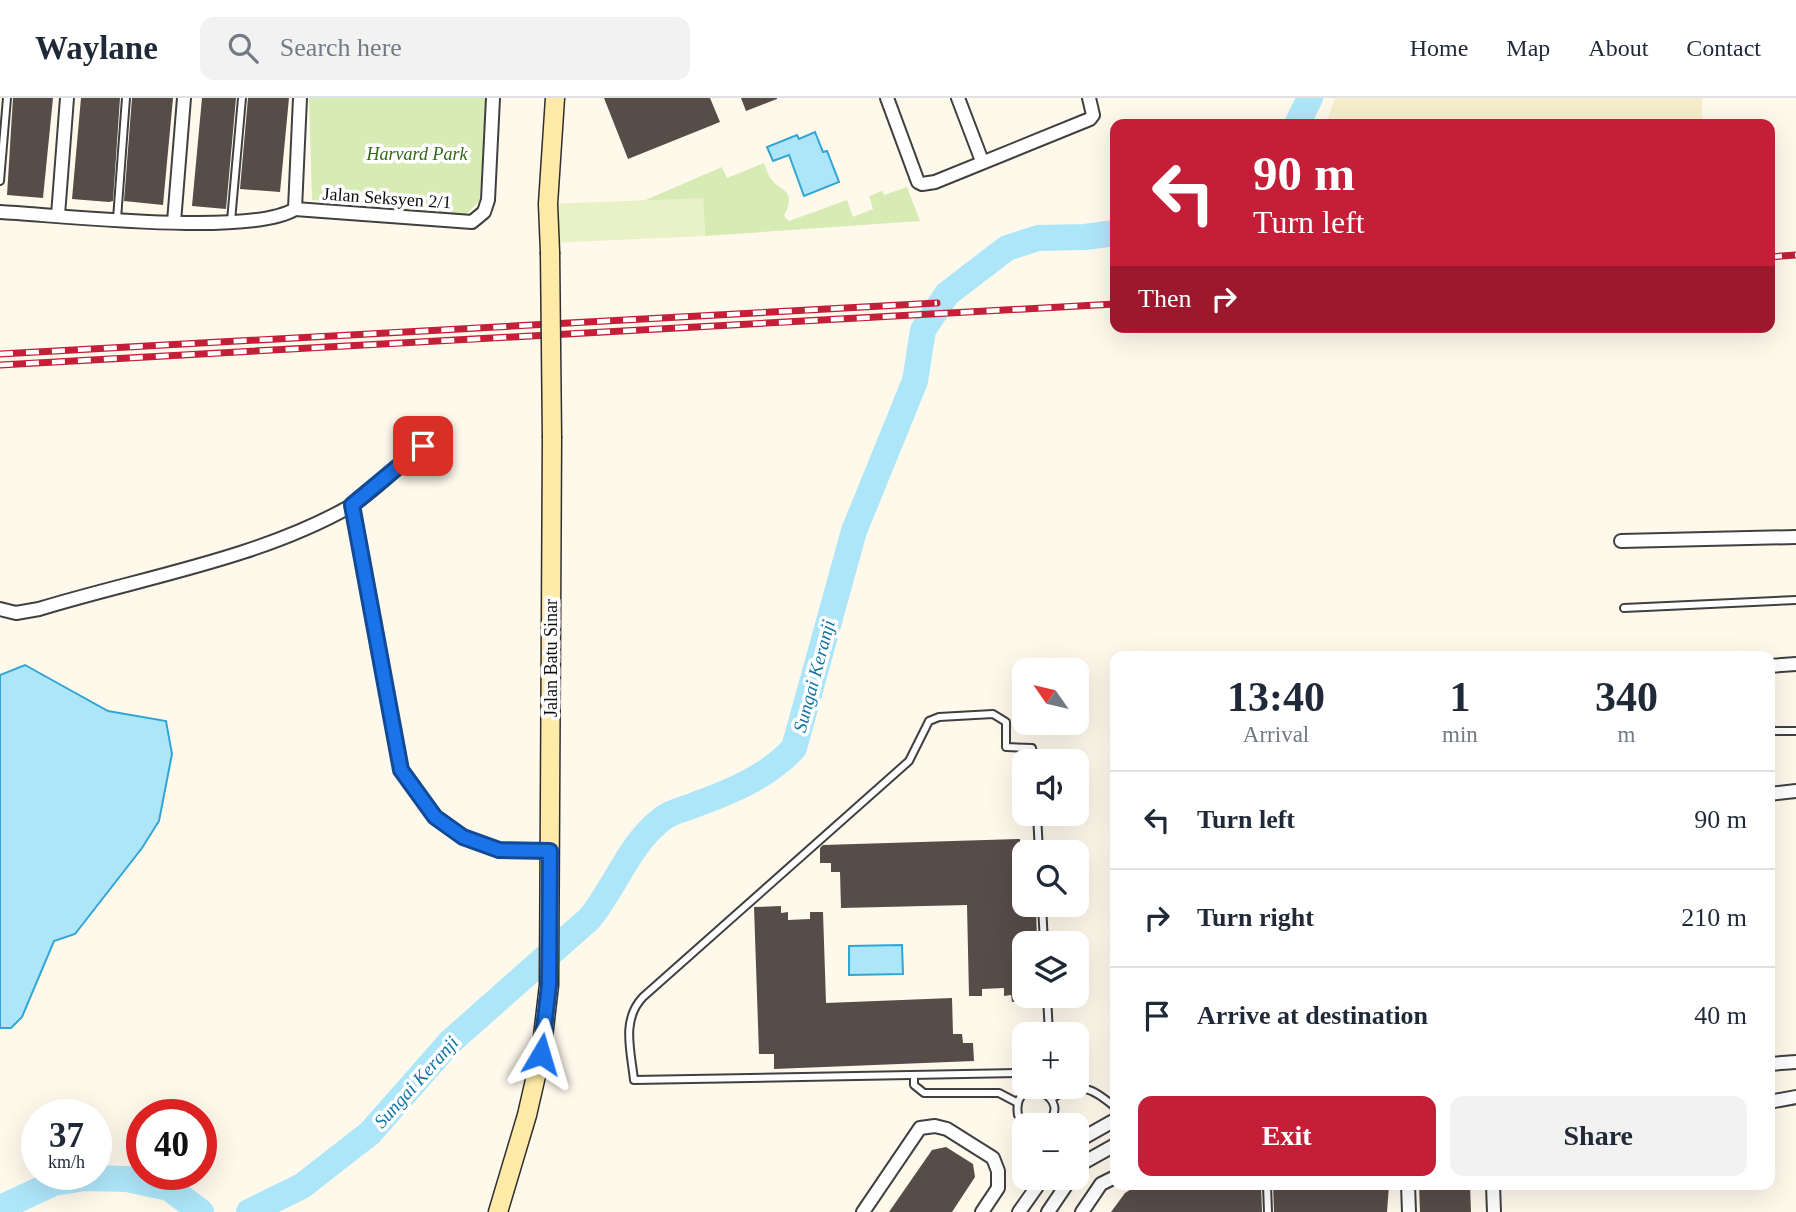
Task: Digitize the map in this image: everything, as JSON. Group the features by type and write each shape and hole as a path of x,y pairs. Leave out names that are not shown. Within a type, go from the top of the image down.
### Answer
{"street":[{"path":"58,215 67,98"},
{"path":"174,222 184,98"},
{"path":"0,212 230,223 286,215 295,209 300,98"},
{"name":"Jalan Seksyen 2/1","path":"295,209 472,222 485,212 488,200 493,98"},
{"name":"Jalan Batu Sinar","path":"498,1212 527,1115 541,1054 549,985 552,438 548,204 555,98"},
{"path":"887,98 918,181 922,184 936,182 982,160 1093,115 1088,98"},
{"path":"958,98 982,160"},
{"path":"0,609 16,613 39,609 226,556 310,528 352,505 423,446"},
{"path":"352,505 401,770 435,817 463,837 499,850 550,851"},
{"path":"1621,541 1796,537"},
{"path":"1775,666 1796,664"},
{"path":"1775,793 1796,791"},
{"path":"1775,1064 1796,1062"},
{"path":"1775,1101 1796,1097"},
{"path":"1089,1135 1110,1123"},
{"path":"863,1212 920,1128 935,1126 947,1129 993,1158 998,1171 998,1188 982,1212"},
{"path":"1089,1160 1110,1148"},
{"path":"1082,1212 1101,1184 1110,1180"},
{"path":"1019,1212 1032,1190"},
{"path":"1048,1212 1063,1190"},
{"path":"1408,1190 1409,1212"},
{"path":"1493,1190 1494,1212"}],"lane":[{"path":"0,181 7,98"},
{"path":"117,219 126,98"},
{"path":"230,223 242,98"},
{"path":"1624,608 1796,600"},
{"path":"1012,1073 634,1080 628,1022 632,1008 643,997 909,761 929,721 939,717 993,714 1006,722 1006,747 1032,749"},
{"path":"1775,731 1796,731"},
{"path":"914,1075 914,1085 924,1093 999,1093 1018,1102"},
{"path":"1089,1090 1095,1091 1110,1103"},
{"path":"1018,1113 1020,1099"},
{"path":"1051,1099 1054,1110 1052,1113"},
{"path":"1268,1190 1268,1212"}],"shaded area":[{"path":"1335,98 1702,98 1702,119 1328,119"}],"green space":[{"name":"Harvard Park","path":"309,98 486,98 480,201 465,215 312,200"},
{"path":"764,163 771,179 788,196 788,207 784,216 789,221 847,200 853,217 873,209 869,196 882,191 884,195 907,187 920,221 705,236 703,199 641,202 722,167 727,178"},
{"path":"703,198 705,236 550,243 548,204"}],"water":[{"path":"815,132 823,152 827,151 839,182 804,196 789,155 773,161 767,147 797,135 799,139"},
{"path":"25,665 108,711 166,721 172,754 159,821 142,848 75,934 54,941 22,1017 11,1028 0,1028 0,675"},
{"path":"902,945 903,974 849,975 849,946"}],"building":[{"path":"13,98 53,98 43,198 7,195"},
{"path":"81,98 120,98 113,201 72,199"},
{"path":"132,98 173,98 163,205 124,201"},
{"path":"202,98 236,98 226,209 192,206"},
{"path":"248,98 289,98 280,192 240,189"},
{"path":"604,98 710,98 720,122 628,159"},
{"path":"741,98 777,98 777,99 746,111"},
{"path":"1020,839 1012,840 1012,917 1036,917 1037,931 1012,931 1012,1002 1011,995 1004,996 1004,988 982,989 982,996 969,996 967,905 841,908 840,872 831,872 831,863 820,863 820,848 823,845"},
{"path":"781,906 781,913 788,912 788,920 810,919 810,912 823,912 826,1003 952,998 953,1034 962,1034 963,1043 973,1043 974,1061 774,1069 774,1054 759,1054 754,907"},
{"path":"946,1147 973,1164 975,1177 952,1212 889,1212 932,1150"},
{"path":"1130,1190 1261,1190 1262,1212 1111,1212"},
{"path":"1273,1190 1389,1190 1387,1212 1274,1212"},
{"path":"1419,1190 1470,1190 1471,1212 1420,1212"}],"waterway":[{"name":"Sungai Keranji","path":"1300,119 1310,98"},
{"name":"Sungai Keranji","path":"249,1212 302,1186 370,1133 450,1042 589,919 650,829 674,812 749,782 773,767 794,748 854,531 915,381 923,330 947,294 1007,248 1038,238 1110,234"},
{"name":"Sungai Keranji","path":"0,1208 54,1183 84,1178 127,1179 169,1188 201,1212"}],"railway":[{"path":"1775,257 1796,255"},
{"path":"0,354 937,303"},
{"path":"0,365 1110,304"}],"route":[{"path":"423,446 352,505 401,770 435,817 463,837 499,850 550,851 549,985 541,1054"}]}
